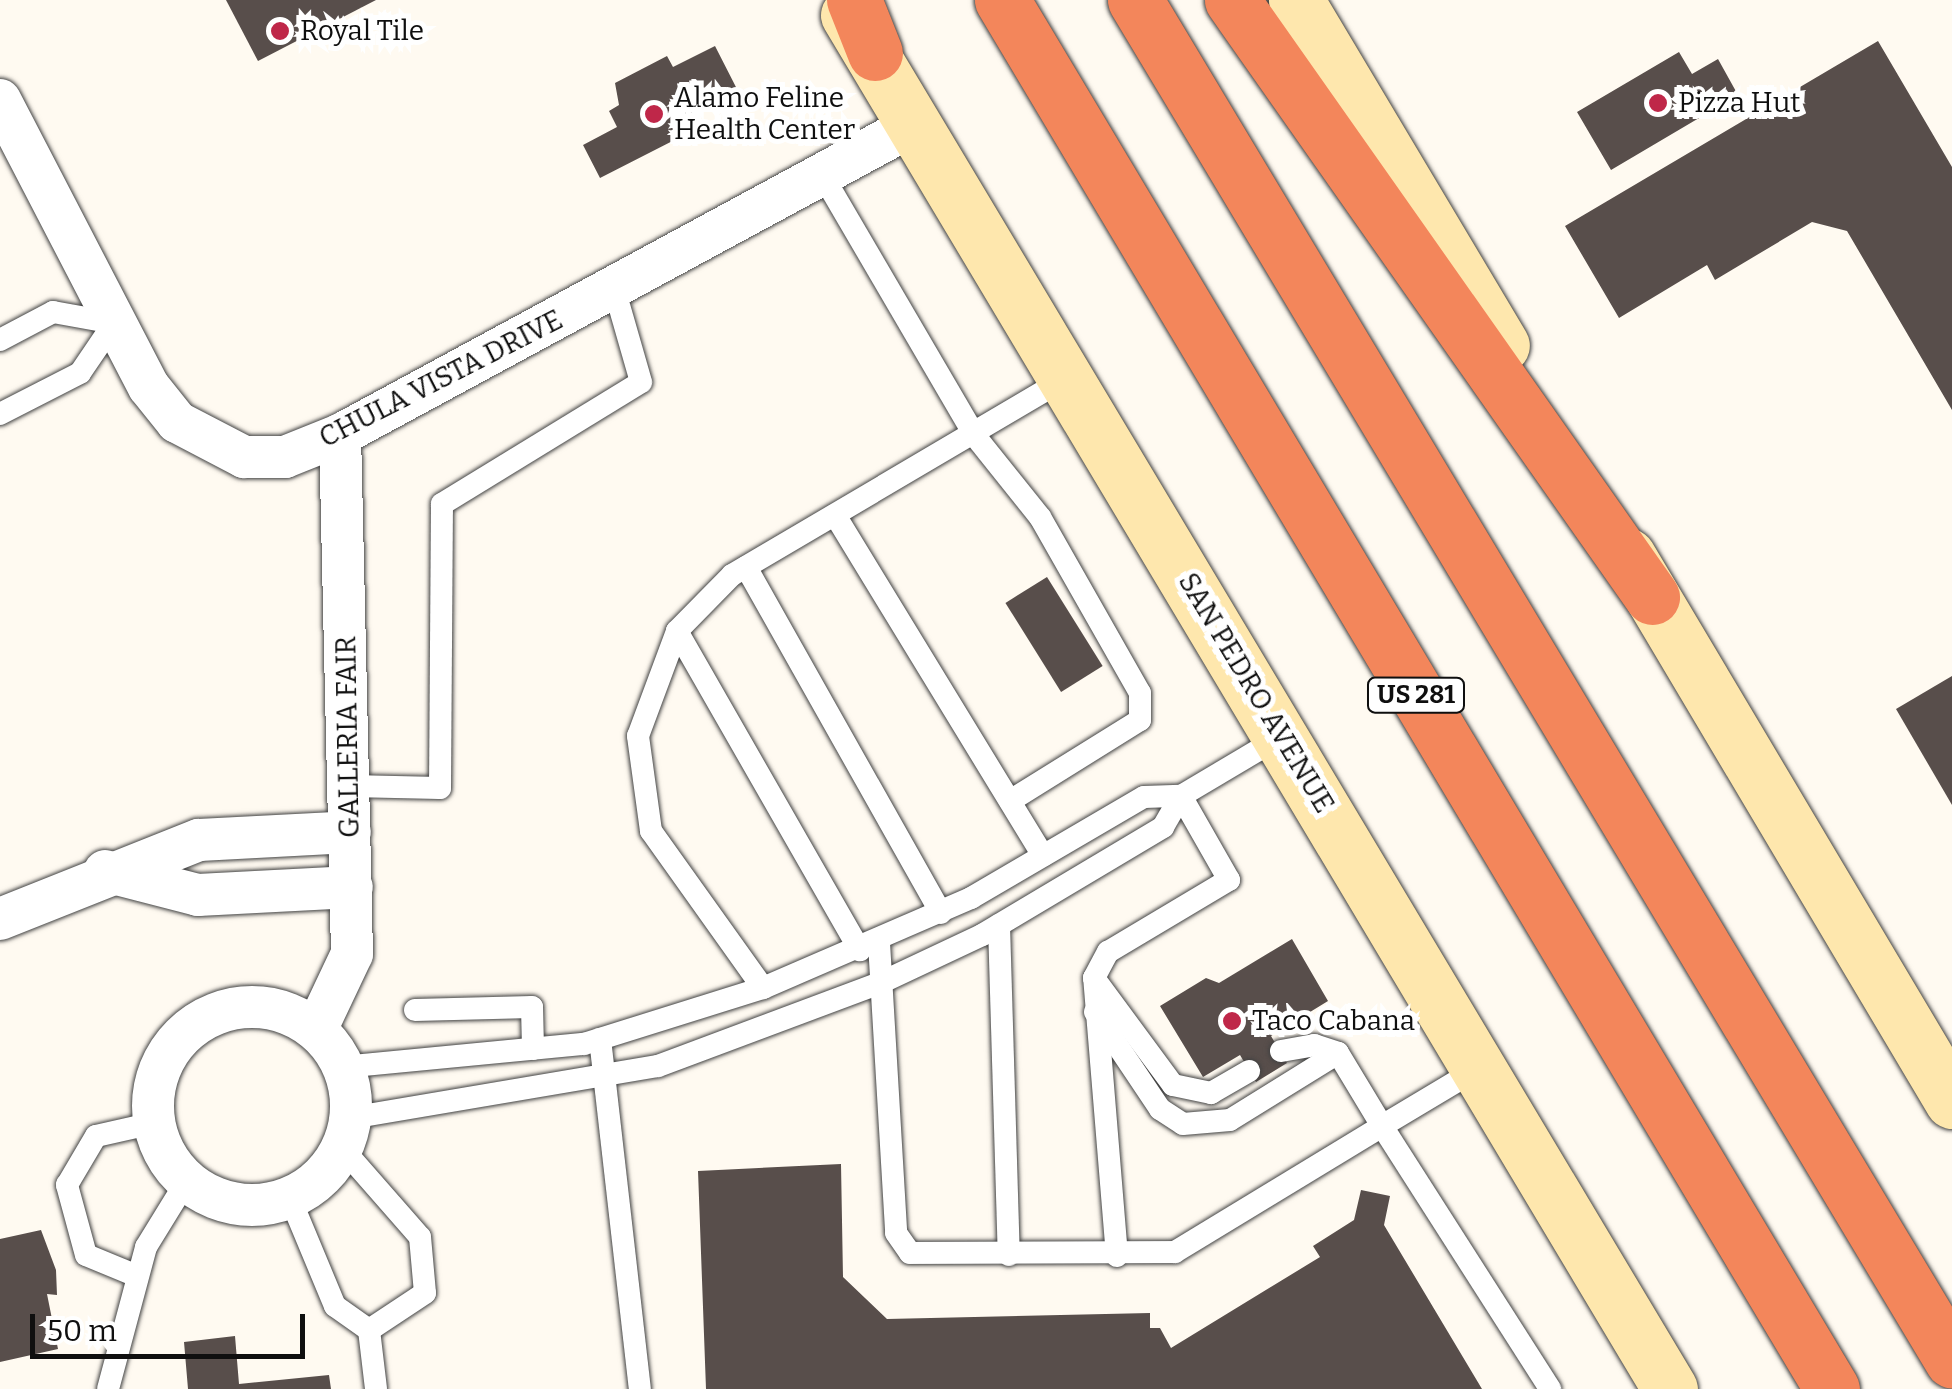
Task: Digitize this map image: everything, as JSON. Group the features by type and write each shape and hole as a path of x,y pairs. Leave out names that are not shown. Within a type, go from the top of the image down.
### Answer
{"highway":[{"path":"854,0 874,53"},
{"name":"US 281","path":"1002,0 1832,1389"},
{"path":"1135,0 1952,1360"},
{"path":"1232,0 1652,597"}],"main road":[{"name":"SAN PEDRO AVENUE","path":"838,0 1069,376 1670,1389"},
{"path":"1296,0 1952,1101"}],"street":[{"name":"CHULA VISTA DRIVE","path":"0,100 149,387 208,444 244,457 286,456 340,435 917,123"},
{"name":"GALLERIA FAIR","path":"316,1030 352,954 340,435"},
{"path":"0,919 104,871 198,840 350,832"},
{"path":"104,871 198,894 352,888"},
{"path":"252,1006 286,1012 316,1030 344,1067 346,1133 325,1173 290,1198 242,1205 186,1182 164,1155 154,1123 154,1088 166,1056 189,1030 252,1006"}],"lane":[{"path":"823,176 975,436 1040,518 1140,693 1140,720 1010,800"},
{"path":"350,786 440,788 442,504 641,382 614,288"},
{"path":"0,340 53,312 114,323 80,373 0,414"},
{"path":"763,988 652,831 638,736 677,631 746,567 975,436 1069,376"},
{"path":"836,516 1043,856"},
{"path":"746,567 941,913"},
{"path":"677,631 870,947 880,983 896,1233 910,1253 1117,1256 1175,1252 1479,1068"},
{"path":"369,1330 424,1294 420,1236 346,1133 658,1066 880,983 999,924 1163,826 1181,796 1282,736"},
{"path":"344,1067 600,1039 763,988 870,947 941,913 1144,797 1181,796"},
{"path":"1117,1256 1092,1008 1094,978 1108,952 1229,880 1181,796"},
{"path":"999,924 1009,1255"},
{"path":"1094,978 1173,1085 1211,1093 1249,1070"},
{"path":"415,1010 532,1007 533,1049"},
{"path":"1092,1008 1160,1109 1183,1124 1230,1120 1338,1053"},
{"path":"600,1039 640,1389"},
{"path":"1280,1051 1314,1045 1338,1053 1550,1389"},
{"path":"136,1276 86,1255 67,1184 96,1136 154,1123"},
{"path":"108,1389 136,1276 186,1182"},
{"path":"290,1198 334,1306 369,1330 376,1389"}],"building":[{"name":"Royal Tile","path":"226,0 376,0 258,61"},
{"path":"1878,41 1952,167 1952,410 1847,231 1812,222 1715,280 1707,265 1619,318 1565,226"},
{"name":"Alamo Feline Health Center","path":"715,46 739,93 692,116 698,128 600,178 583,145 617,127 609,111 619,105 615,83 667,56 673,67"},
{"name":"Pizza Hut","path":"1679,52 1692,74 1718,59 1738,95 1611,170 1577,112"},
{"path":"1047,577 1103,666 1061,692 1005,603"},
{"path":"1952,676 1952,805 1896,709"},
{"name":"Taco Cabana","path":"1292,939 1328,1001 1271,1036 1287,1063 1256,1082 1240,1055 1203,1077 1160,1006 1206,978 1219,983"},
{"path":"841,1164 843,1277 887,1319 1150,1313 1150,1328 1160,1328 1171,1348 1320,1257 1313,1246 1354,1220 1361,1190 1390,1196 1384,1225 1482,1389 706,1389 698,1171"},
{"path":"41,1230 56,1270 57,1295 47,1294 58,1349 0,1362 0,1239"},
{"path":"235,1336 239,1384 329,1375 331,1389 188,1389 184,1342"}],"place":[{"name":"Royal Tile","path":"280,31"},
{"name":"Pizza Hut","path":"1658,103"},
{"name":"Alamo Feline Health Center","path":"654,114"},
{"name":"Taco Cabana","path":"1232,1021"}]}
